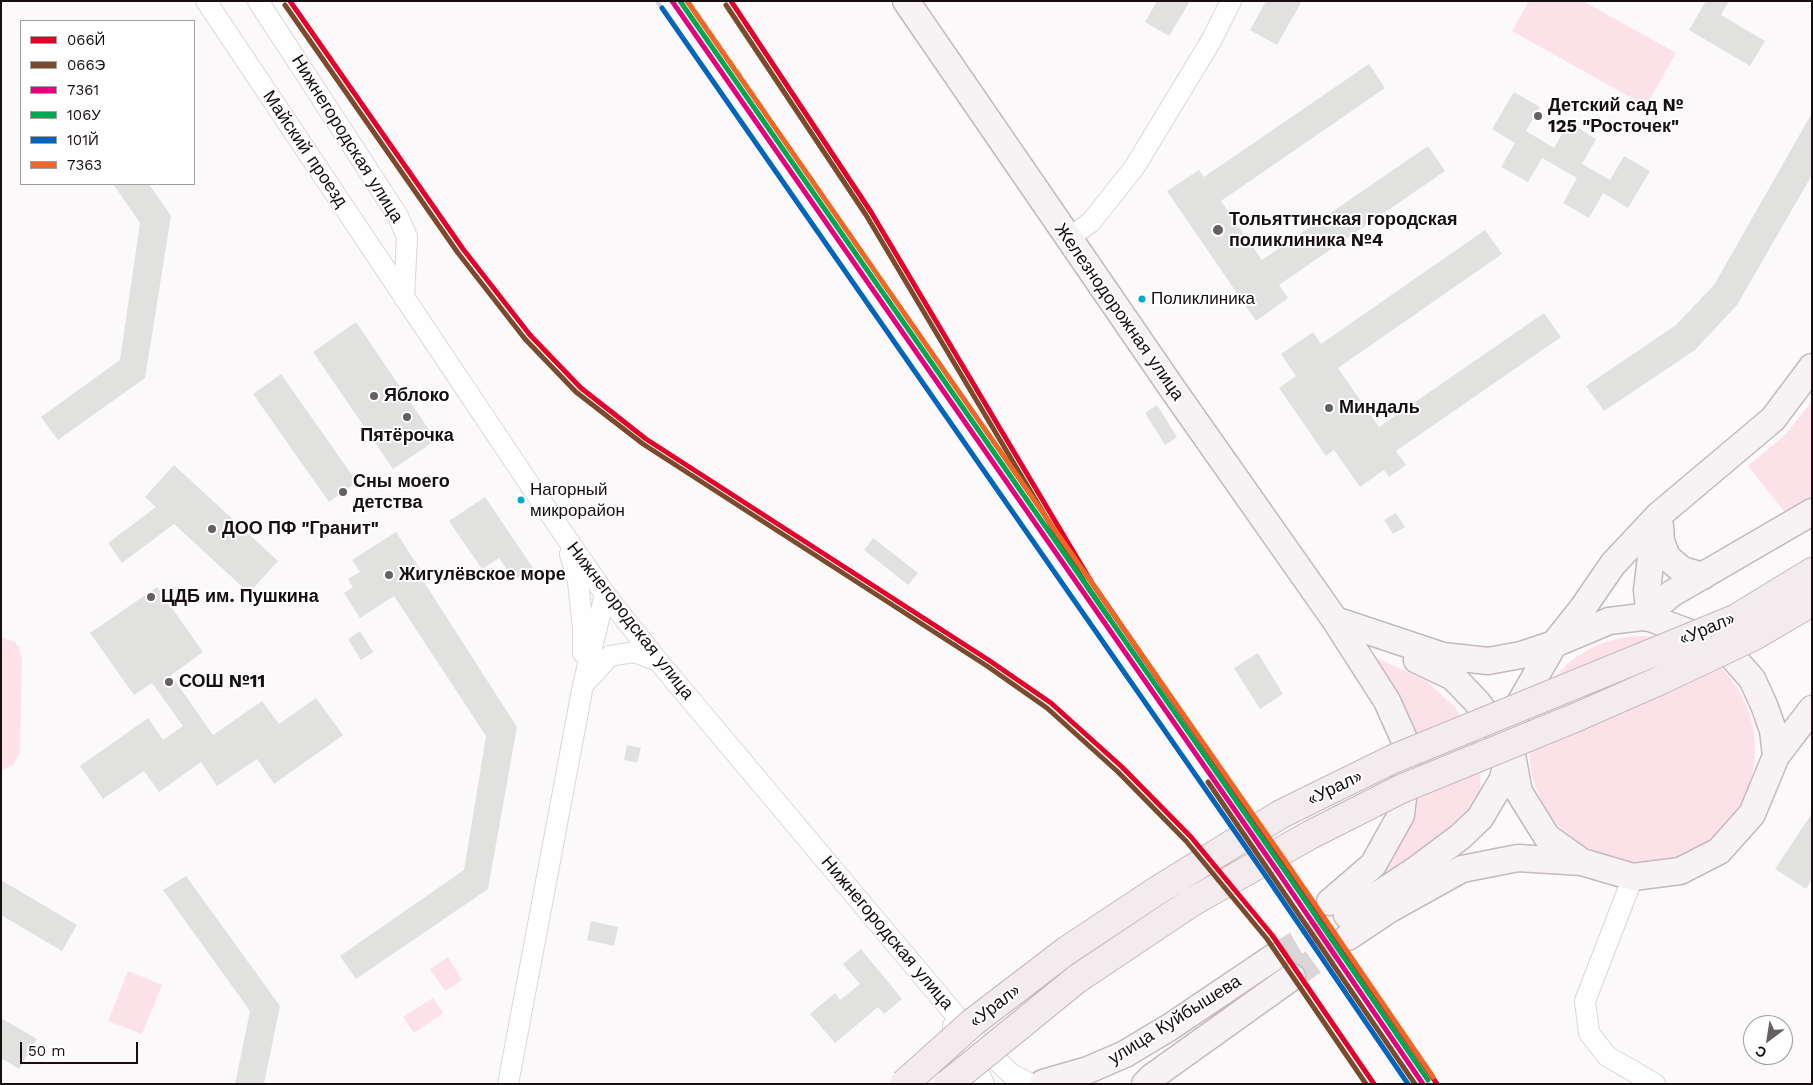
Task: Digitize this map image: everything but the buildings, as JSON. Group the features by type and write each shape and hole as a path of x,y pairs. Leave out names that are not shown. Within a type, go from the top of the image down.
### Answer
{"highway":[{"name":"«Урал»","path":"904,1084 972,1023 1066,951 1158,890 1281,814 1393,759 1735,619 1812,572"},
{"name":"«Урал»","path":"948,1084 1077,979 1192,902 1310,834 1400,789 1661,680 1754,636 1812,602"}],"main road":[{"name":"Железнодорожная улица","path":"906,1 1335,620 1387,700 1404,739 1406,774 1401,815 1342,918"},
{"path":"1342,918 1417,869 1460,837 1480,818 1502,781 1511,750 1516,710 1554,644 1582,609 1613,564 1659,515 1773,419 1812,367"},
{"path":"1650,618 1659,604 1671,594 1812,512"},
{"path":"1659,515 1661,541 1667,557 1682,570 1703,576"},
{"path":"1650,618 1648,590 1650,557 1659,515"},
{"path":"1335,620 1443,656 1488,661 1520,655 1554,644 1609,621 1642,617 1650,618 1722,645 1752,679 1773,730 1776,756"},
{"path":"1335,620 1453,678 1477,702 1511,750 1519,792 1547,837 1582,862"},
{"path":"1342,918 1390,909 1462,868 1518,858 1582,862 1633,876 1680,871 1719,851 1752,814 1776,756 1812,709"},
{"name":"улица Куйбышева","path":"1041,1084 1088,1070 1125,1054 1170,1027 1237,982 1275,953"},
{"name":"улица Куйбышева","path":"1145,1084 1152,1077 1292,977"}],"street":[{"name":"Майский проезд","path":"206,1 404,298"},
{"name":"Нижнегородская улица","path":"258,1 398,216 407,237 404,298 605,594 658,661 979,1043 1011,1074 1041,1084"},
{"path":"1069,238 1091,222 1134,168 1211,41 1231,1"},
{"path":"564,536 578,581 583,629 583,685"},
{"path":"508,1084 583,685 605,594"},
{"path":"583,685 610,656 634,652 658,661"},
{"path":"1633,876 1585,1002 1589,1033 1607,1056 1655,1084"},
{"path":"928,981 984,1084"}],"shaded area":[{"path":"1529,1 1583,1 1676,53 1646,106 1512,31"},
{"path":"1812,401 1812,503 1790,519 1748,466 1786,434"},
{"path":"1631,636 1653,636 1675,640 1695,649 1714,661 1730,677 1742,696 1751,716 1755,749 1751,782 1747,792 1730,821 1714,837 1695,849 1675,858 1653,862 1631,862 1609,858 1589,849 1570,837 1554,821 1542,802 1533,782 1529,760 1529,738 1533,716 1542,696 1554,677 1570,661 1589,649 1609,640"},
{"path":"1,637 15,642 19,647 22,660 20,752 14,764 2,770"},
{"path":"1371,655 1426,681 1455,707 1481,749 1480,793 1454,829 1372,883 1416,814 1421,768 1412,721 1369,659"},
{"path":"448,957 462,980 445,991 430,969"},
{"path":"128,971 162,985 142,1034 108,1021"},
{"path":"433,998 443,1013 414,1033 403,1017"}],"tunnel":[{"path":"1274,957 1347,915"},
{"path":"1292,977 1348,937"}],"railway":[{"path":"657,1 1348,995"},
{"path":"689,1 765,111"}],"transit line":[{"name":"066Й","path":"290,1 463,249 530,335 581,388 646,439 990,661 1051,703 1122,767 1191,837 1272,935 1374,1084"},
{"name":"7361","path":"672,1 1278,872 1423,1084"},
{"name":"106У","path":"680,1 1283,868 1428,1080"},
{"name":"7363","path":"687,1 1288,865 1433,1077"},
{"name":"066Й","path":"731,1 871,212 1092,583 1437,1084"},
{"name":"066Э","path":"285,5 458,253 525,339 576,392 643,444 987,666 1047,708 1118,772 1186,841 1267,939 1366,1084"},
{"name":"066Э","path":"726,5 866,215 1087,586 1109,618"},
{"name":"101Й","path":"662,8 1268,879 1408,1084"},
{"name":"066Э","path":"1208,782 1415,1084"}],"place":[{"name":"Детский сад № 125 \"Росточек\"","path":"1538,116"},
{"name":"Тольяттинская городская поликлиника №4","path":"1218,230"},
{"name":"Поликлиника","path":"1142,299"},
{"name":"Яблоко","path":"374,396"},
{"name":"Миндаль","path":"1329,408"},
{"name":"Пятёрочка","path":"407,417"},
{"name":"Сны моего детства","path":"343,492"},
{"name":"Нагорный микрорайон","path":"521,500"},
{"name":"ДОО ПФ \"Гранит\"","path":"212,529"},
{"name":"Жигулёвское море","path":"389,575"},
{"name":"ЦДБ им. Пушкина","path":"151,597"},
{"name":"СОШ №11","path":"169,682"}]}
